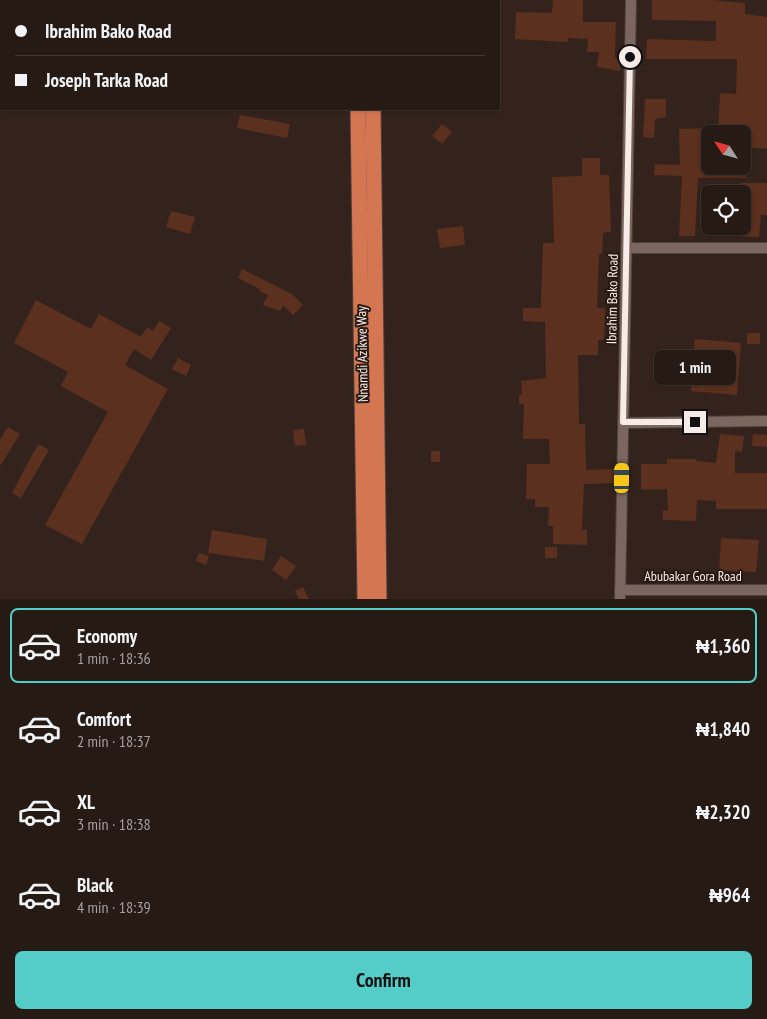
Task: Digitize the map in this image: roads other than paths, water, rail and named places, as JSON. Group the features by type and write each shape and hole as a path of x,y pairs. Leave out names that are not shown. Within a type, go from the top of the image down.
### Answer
{"highway":[{"name":"Nnamdi Azikwe Way","path":"358,110 365,599"},
{"name":"Nnamdi Azikwe Way","path":"373,110 379,599"}],"street":[{"name":"Ibrahim Bako Road","path":"620,595 631,0"},
{"path":"626,248 767,248"},
{"path":"623,422 767,421"},
{"name":"Abubakar Gora Road","path":"620,595 767,590"}]}
